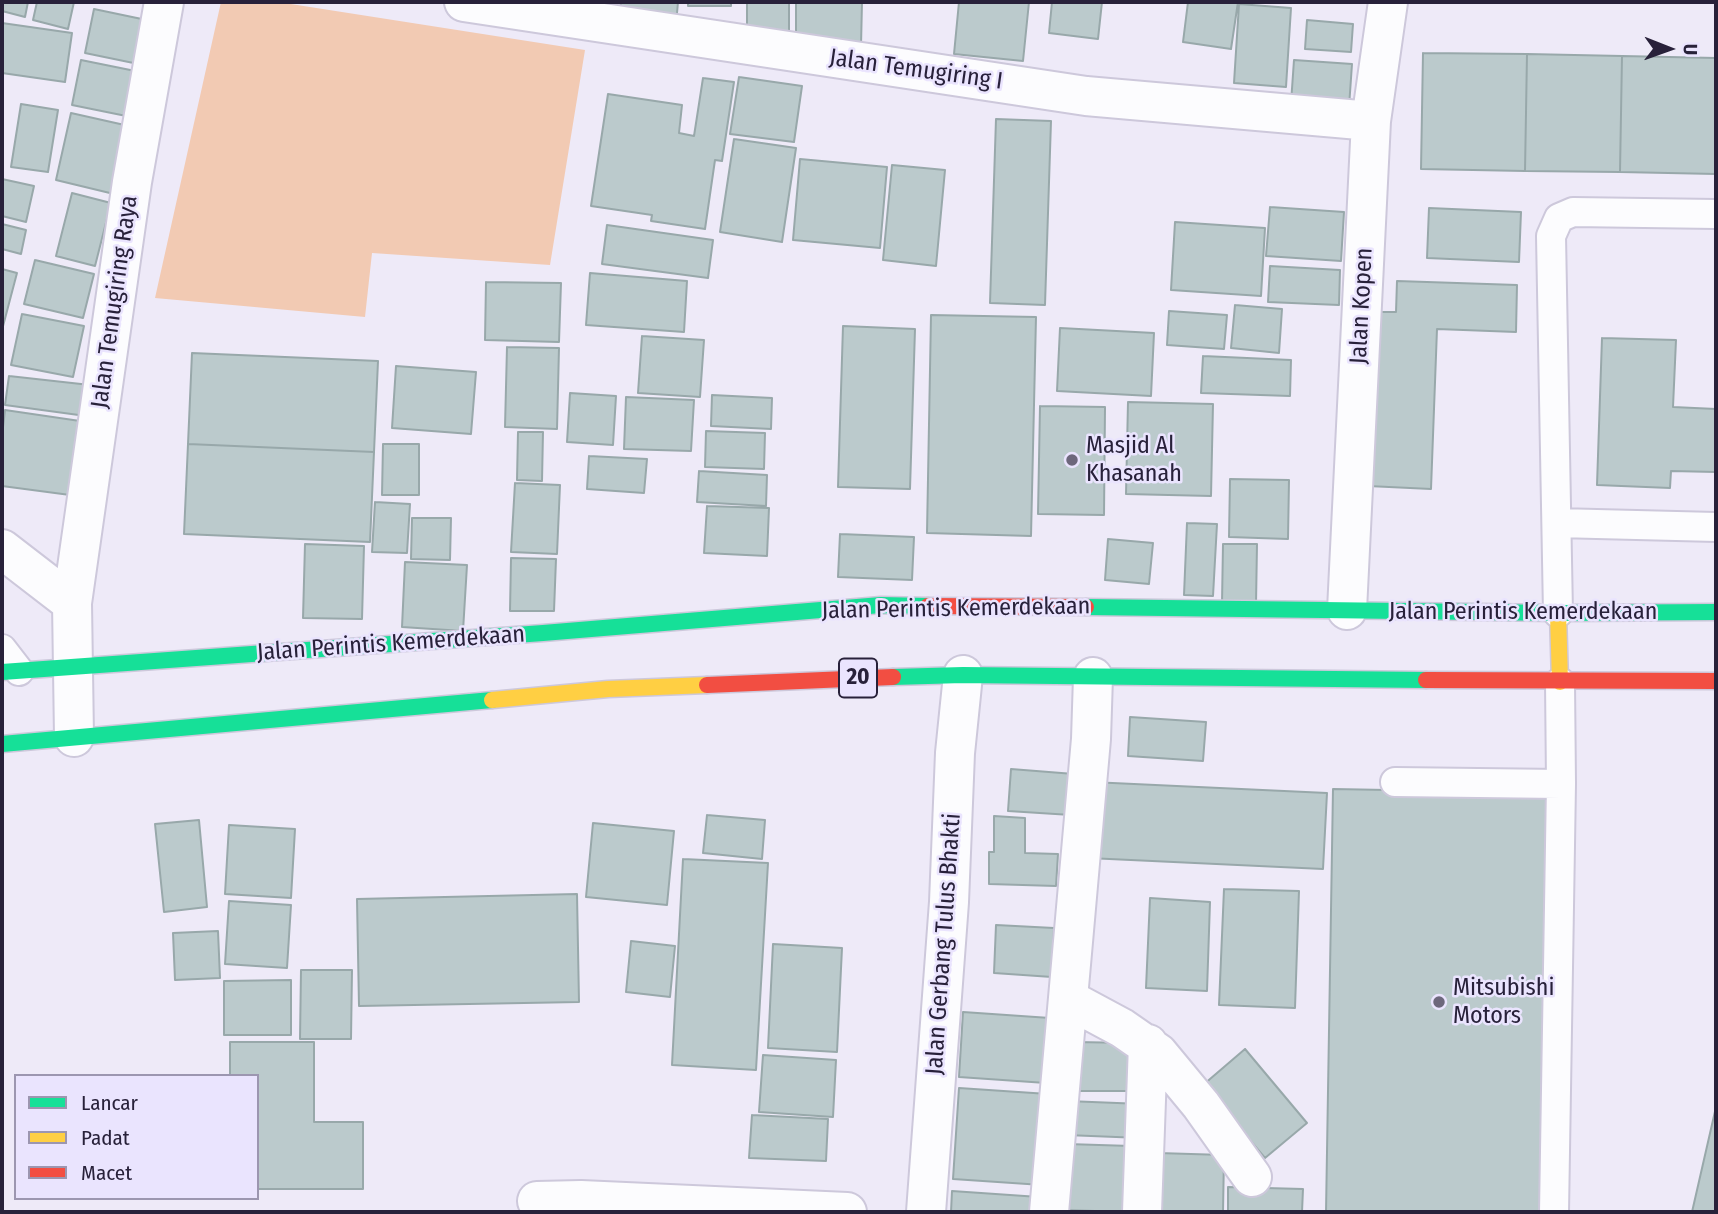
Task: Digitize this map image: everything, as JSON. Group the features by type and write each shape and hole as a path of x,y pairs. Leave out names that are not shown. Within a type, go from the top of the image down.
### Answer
{"highway":[{"name":"Jalan Perintis Kemerdekaan","path":"10,672 881,605 1558,613 1716,612"},
{"path":"1558,613 1560,682"},
{"name":"20","path":"2,744 608,689 963,675 1560,682 1716,681"}],"street":[{"name":"Jalan Temugiring Raya","path":"73,667 72,603 132,182 164,2"},
{"name":"Jalan Temugiring I","path":"464,2 602,13 1086,96 1371,121"},
{"name":"Jalan Kopen","path":"1347,610 1371,121 1388,2"},
{"path":"2,549 72,603"},
{"path":"73,667 74,737"},
{"name":"Jalan Gerbang Tulus Bhakti","path":"926,1212 949,902 955,752 963,675"},
{"path":"1049,1212 1091,739 1093,677"},
{"path":"1068,999 1149,1044 1201,1105 1252,1177"},
{"path":"1142,1212 1149,1044"},
{"path":"537,1201 581,1200 847,1212"}],"lane":[{"path":"1558,613 1551,236 1559,218 1573,212 1716,214"},
{"path":"1557,523 1716,527"},
{"path":"2,649 10,672"},
{"path":"1554,1212 1561,784 1560,682"},
{"path":"1395,782 1561,784"}],"shaded area":[{"path":"221,2 278,2 585,50 550,265 372,253 365,317 155,298"}],"building":[{"path":"2,2 28,2 25,17 2,11"},
{"path":"37,2 74,2 68,29 33,20"},
{"path":"621,2 678,2 676,24 619,17"},
{"path":"688,2 731,2 731,6 688,6"},
{"path":"747,2 789,2 789,42 747,42"},
{"path":"796,2 862,2 861,46 796,45"},
{"path":"959,2 1029,2 1023,61 954,54"},
{"path":"1052,2 1102,2 1098,39 1049,33"},
{"path":"1188,2 1238,2 1231,49 1183,42"},
{"path":"1239,4 1291,8 1286,87 1234,83"},
{"path":"94,9 156,22 148,66 85,53"},
{"path":"1307,20 1353,24 1351,52 1305,49"},
{"path":"2,23 72,33 65,82 2,73"},
{"path":"1423,53 1527,54 1525,171 1421,169"},
{"path":"1527,54 1622,56 1620,172 1525,171"},
{"path":"1622,56 1716,58 1716,174 1620,172"},
{"path":"81,60 150,74 141,119 72,105"},
{"path":"1294,60 1352,64 1349,107 1291,103"},
{"path":"739,77 802,86 794,142 730,134"},
{"path":"703,78 734,82 722,161 715,160 705,229 651,221 652,215 591,206 608,94 682,105 679,133 694,136"},
{"path":"21,104 58,110 48,172 11,167"},
{"path":"71,113 129,126 114,194 56,180"},
{"path":"996,119 1051,121 1045,305 990,303"},
{"path":"734,139 796,148 782,242 720,232"},
{"path":"800,159 887,167 880,248 793,240"},
{"path":"892,165 945,170 936,266 883,260"},
{"path":"2,179 34,186 26,222 2,216"},
{"path":"72,193 111,203 95,266 56,256"},
{"path":"1270,207 1344,212 1341,261 1266,256"},
{"path":"1429,208 1521,212 1519,262 1427,258"},
{"path":"1175,222 1265,228 1261,296 1171,290"},
{"path":"2,224 26,230 21,254 2,249"},
{"path":"607,225 713,240 708,278 602,264"},
{"path":"35,260 94,274 83,318 24,304"},
{"path":"1270,266 1340,270 1339,305 1268,302"},
{"path":"2,269 17,273 2,330"},
{"path":"590,273 687,281 684,332 586,325"},
{"path":"1397,281 1517,285 1516,332 1437,329 1431,489 1368,486 1374,312 1396,312"},
{"path":"486,282 561,283 559,342 485,340"},
{"path":"1235,305 1282,309 1279,353 1231,348"},
{"path":"1169,311 1227,315 1224,349 1167,345"},
{"path":"22,314 84,326 73,377 11,365"},
{"path":"931,315 1036,317 1031,536 927,533"},
{"path":"843,326 915,329 910,489 838,487"},
{"path":"1060,328 1154,333 1151,396 1057,391"},
{"path":"642,336 704,340 700,397 638,393"},
{"path":"1602,338 1676,340 1673,407 1716,409 1716,472 1671,471 1670,488 1597,485"},
{"path":"507,347 559,348 557,429 505,427"},
{"path":"192,353 378,361 374,452 188,444"},
{"path":"1203,356 1291,360 1290,396 1201,393"},
{"path":"396,366 476,372 471,434 392,428"},
{"path":"9,376 90,385 86,416 5,405"},
{"path":"570,393 616,396 613,445 567,442"},
{"path":"712,395 772,398 771,429 711,426"},
{"path":"626,397 694,400 691,451 624,449"},
{"path":"1128,402 1213,404 1211,496 1126,494"},
{"name":"Masjid Al Khasanah","path":"1040,406 1105,407 1104,515 1038,514"},
{"path":"5,410 80,421 70,495 2,486"},
{"path":"706,431 765,433 764,469 705,467"},
{"path":"518,432 543,432 542,481 517,480"},
{"path":"188,444 374,452 370,542 184,534"},
{"path":"383,444 419,444 419,495 382,495"},
{"path":"589,456 647,459 644,493 587,489"},
{"path":"699,471 767,475 766,506 697,502"},
{"path":"1230,479 1289,480 1288,539 1229,537"},
{"path":"515,483 560,485 557,554 511,552"},
{"path":"375,502 410,504 407,553 372,552"},
{"path":"707,506 769,508 767,556 704,553"},
{"path":"412,518 451,518 450,560 411,559"},
{"path":"1187,523 1217,524 1213,596 1184,595"},
{"path":"840,534 914,537 912,580 838,577"},
{"path":"1108,539 1153,543 1149,584 1105,580"},
{"path":"305,544 364,546 362,619 303,618"},
{"path":"1223,544 1257,544 1256,604 1222,603"},
{"path":"511,558 556,559 554,611 510,611"},
{"path":"405,562 467,565 463,631 402,627"},
{"path":"1130,717 1206,722 1203,761 1128,756"},
{"path":"1011,769 1074,774 1071,815 1008,811"},
{"path":"1091,782 1327,793 1323,869 1088,858"},
{"name":"Mitsubishi Motors","path":"1333,789 1551,793 1544,1212 1326,1212"},
{"path":"707,815 765,820 762,859 703,853"},
{"path":"994,816 1025,818 1025,853 1058,854 1056,886 989,884 989,852 994,852"},
{"path":"199,820 207,907 164,912 155,824"},
{"path":"593,823 674,831 667,905 586,897"},
{"path":"229,825 295,829 291,898 225,894"},
{"path":"683,859 768,863 756,1070 672,1065"},
{"path":"1224,889 1299,891 1295,1008 1219,1005"},
{"path":"577,894 579,1002 359,1006 357,899"},
{"path":"1150,898 1210,902 1207,991 1146,988"},
{"path":"229,901 291,905 287,968 225,964"},
{"path":"996,925 1054,928 1052,977 994,973"},
{"path":"218,931 220,978 175,980 173,933"},
{"path":"631,941 675,946 670,997 626,992"},
{"path":"773,944 842,948 837,1052 768,1048"},
{"path":"301,970 352,970 351,1039 300,1039"},
{"path":"291,980 291,1035 224,1035 224,981"},
{"path":"963,1012 1050,1018 1046,1083 959,1077"},
{"path":"230,1042 314,1042 314,1122 363,1122 363,1189 259,1189 259,1074 230,1074"},
{"path":"1076,1042 1130,1043 1131,1091 1077,1091"},
{"path":"1245,1049 1307,1123 1265,1158 1203,1085"},
{"path":"763,1055 836,1060 833,1117 759,1112"},
{"path":"959,1088 1048,1094 1042,1185 953,1179"},
{"path":"1067,1101 1142,1104 1141,1138 1066,1135"},
{"path":"1716,1107 1716,1212 1692,1212"},
{"path":"752,1115 828,1119 826,1161 749,1158"},
{"path":"1067,1144 1131,1146 1128,1212 1062,1210"},
{"path":"1158,1153 1224,1155 1223,1212 1156,1212"},
{"path":"1228,1187 1303,1189 1302,1212 1228,1212"},
{"path":"952,1191 1039,1197 1038,1212 951,1212"}],"traffic: fast":[{"path":"2,672 543,633 881,605 928,606"},
{"path":"1086,607 1558,613 1716,612"},
{"path":"893,677 963,675 1426,680"},
{"path":"2,744 492,700"}],"traffic: slow":[{"path":"1558,613 1560,682"},
{"path":"492,700 608,689 707,685"}],"traffic: jam":[{"path":"928,606 1086,607"},
{"path":"707,685 893,677"},
{"path":"1426,680 1716,681"}],"place":[{"name":"Masjid Al Khasanah","path":"1072,460"},
{"name":"Mitsubishi Motors","path":"1439,1002"}]}
